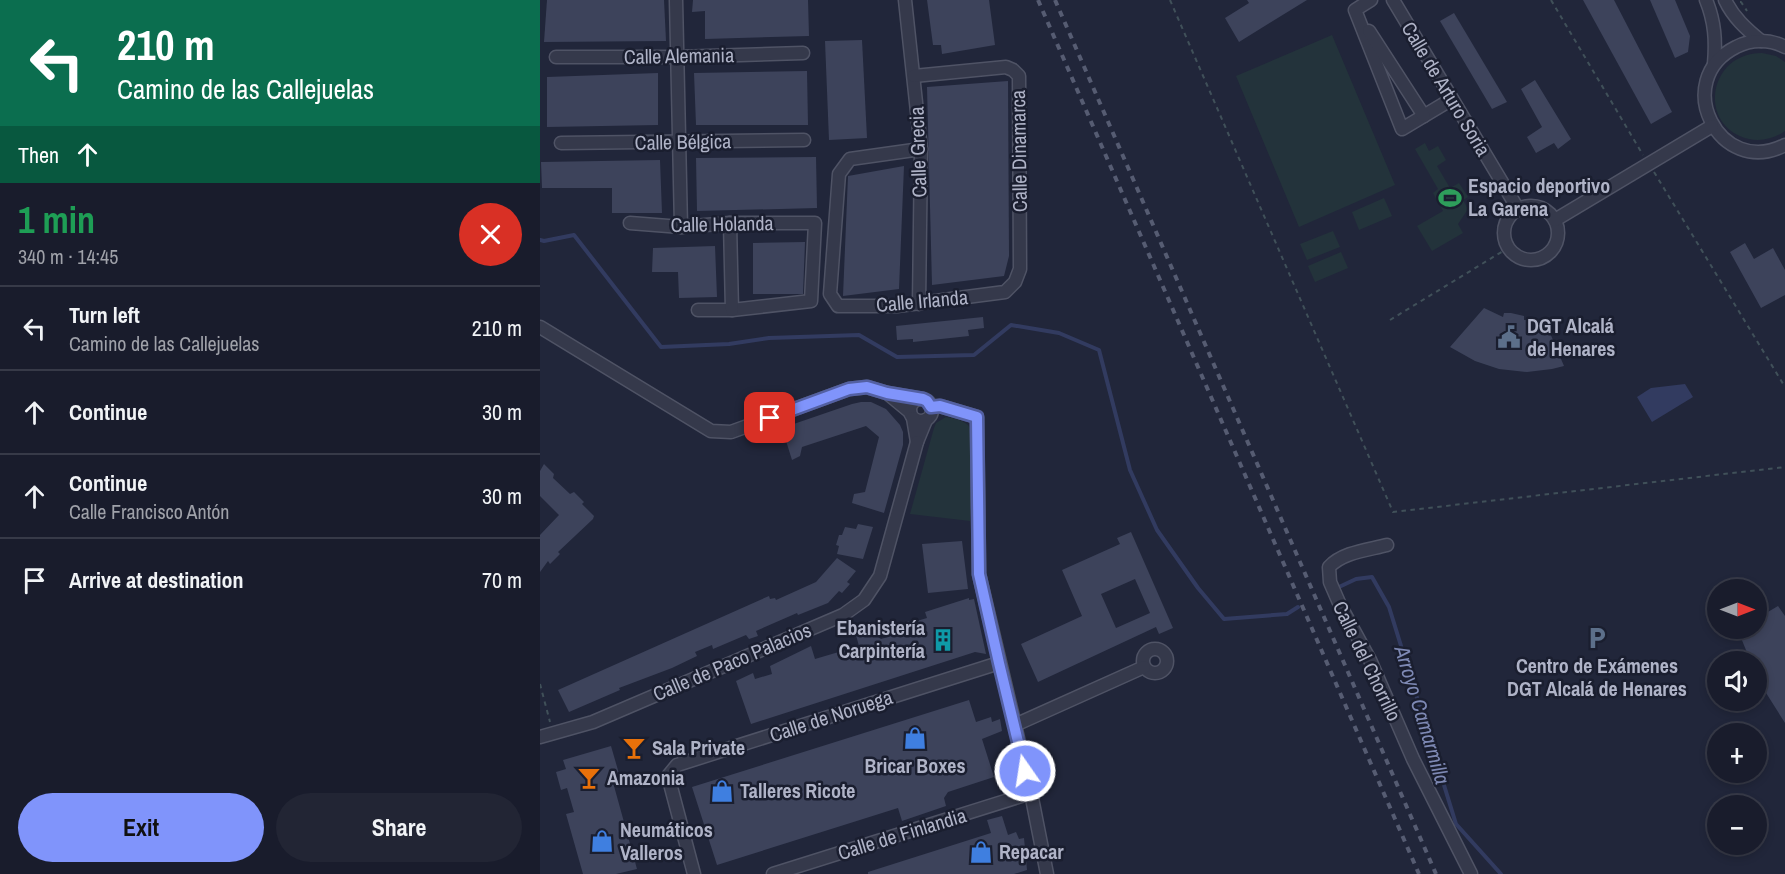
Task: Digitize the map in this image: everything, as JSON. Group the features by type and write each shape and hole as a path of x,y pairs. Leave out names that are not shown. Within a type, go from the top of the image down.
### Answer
{"street":[{"path":"676,0 681,227"},
{"name":"Calle Grecia","path":"905,0 921,149 919,304"},
{"path":"1355,10 1371,0"},
{"name":"Calle de Arturo Soria","path":"1393,0 1518,209"},
{"path":"1706,0 1712,14 1716,41 1714,64 1704,95 1706,112 1712,126 1725,140 1740,148 1758,152 1782,150"},
{"path":"1725,0 1744,27 1761,41"},
{"path":"1355,10 1424,116"},
{"path":"1355,10 1402,129 1452,99"},
{"path":"1714,64 1728,51 1742,43 1761,41 1785,47"},
{"name":"Calle Alemania","path":"556,57 677,57 803,53"},
{"name":"Calle Dinamarca","path":"914,76 1005,67 1013,70 1019,76 1020,269 1015,282 1005,292"},
{"path":"1555,220 1712,126"},
{"name":"Calle Bélgica","path":"561,143 804,141"},
{"name":"Calle Irlanda","path":"921,149 850,159 839,174 830,294 838,306 897,306 1005,292"},
{"path":"1526,206 1543,208 1555,220 1558,238 1555,247 1541,259 1532,261 1522,259 1508,248 1504,239 1506,222 1518,209 1526,206"},
{"name":"Calle Holanda","path":"630,223 681,227 730,223 815,223 811,301 732,310"},
{"path":"698,310 732,310 730,223"},
{"path":"540,327 711,431 731,432 849,389 867,387 977,417 979,574 1031,793 1047,874"},
{"path":"887,393 919,421 926,420"},
{"path":"916,442 911,415 913,402 927,403"},
{"path":"916,442 926,420 932,413 927,403"},
{"name":"Calle de Paco Palacios","path":"540,736 593,722 843,615 864,600 880,576 916,442"},
{"name":"Calle del Chorrillo","path":"1387,545 1348,555 1335,561 1329,567 1330,582 1370,660 1413,759 1471,874"},
{"name":"Calle de Noruega","path":"694,874 668,776 677,765 999,663"},
{"path":"1015,725 1144,667"},
{"name":"Calle de Finlandia","path":"773,874 1031,793"}],"path":[{"path":"1170,0 1393,512 1785,467"},
{"path":"1551,0 1785,387"},
{"path":"1390,320 1508,248"},
{"path":"540,684 553,733"}],"shaded area":[{"path":"1332,35 1395,185 1299,227 1236,76"},
{"path":"1762,53 1776,56 1785,62 1785,131 1768,139 1754,140 1732,132 1721,120 1716,107 1715,92 1720,77 1729,65 1744,56"},
{"name":"Espacio deportivo La Garena","path":"1425,143 1429,151 1438,146 1446,160 1437,166 1450,188 1459,183 1468,197 1463,200 1468,209 1458,224 1463,233 1432,251 1417,226 1443,211 1433,193 1438,189 1415,149"},
{"path":"1384,198 1392,216 1359,230 1352,212"},
{"path":"1333,231 1340,247 1307,260 1300,244"},
{"path":"1341,252 1348,268 1315,282 1308,266"},
{"path":"946,417 966,423 971,431 973,471 970,521 910,514 934,428 936,423"}],"water":[{"path":"1685,384 1693,397 1652,422 1637,397 1651,388"}],"building":[{"path":"547,0 664,0 666,41 544,42"},
{"path":"693,0 808,0 809,36 705,39 705,11 692,12"},
{"path":"927,0 989,0 995,45 942,54 941,45 933,45"},
{"path":"1247,0 1307,0 1239,42 1225,18 1249,3"},
{"path":"1583,0 1614,0 1672,112 1651,124"},
{"path":"1650,0 1675,0 1690,36 1688,52 1675,58"},
{"path":"1454,13 1507,102 1492,109 1440,21"},
{"path":"862,40 867,138 829,140 825,41"},
{"path":"807,71 808,125 696,125 694,73"},
{"path":"658,73 658,125 547,127 547,77"},
{"path":"1535,80 1571,139 1558,149 1554,143 1536,153 1527,137 1542,127 1521,89"},
{"path":"1008,81 1009,256 1004,276 932,285 927,87"},
{"path":"816,157 817,208 697,211 696,158"},
{"path":"660,160 662,213 612,213 612,188 542,188 541,162"},
{"path":"904,166 899,289 843,296 848,176"},
{"path":"805,242 803,294 753,294 753,243"},
{"path":"1745,243 1754,259 1773,248 1785,270 1785,295 1761,308 1730,252"},
{"path":"715,246 717,297 679,298 678,272 652,272 653,248"},
{"path":"1484,308 1503,317 1504,313 1511,313 1524,316 1524,320 1544,319 1564,366 1527,372 1499,369 1475,361 1450,347"},
{"path":"983,317 984,328 968,330 969,336 913,342 913,339 897,340 896,326"},
{"path":"861,402 871,402 886,409 903,432 903,445 884,513 852,503 854,494 865,492 879,437 866,426 802,447 800,456 792,460 782,428"},
{"path":"544,464 554,474 553,478 570,494 574,492 594,516 558,552 560,554 550,564 548,561 540,572 540,535 559,515 540,496 540,471"},
{"path":"858,524 873,527 863,559 837,554 839,546 836,545 839,535 842,535 845,527 856,529"},
{"path":"1131,532 1173,628 1159,634 1156,627 1038,682 1021,644 1082,616 1062,570 1120,544 1117,538","holes":["1135,579 1150,613 1116,628 1101,594"]},
{"path":"962,541 968,589 928,593 922,544"},
{"path":"837,558 856,571 847,582 850,584 842,593 839,591 828,603 798,615 797,613 756,631 758,636 749,639 746,635 713,649 712,645 695,652 697,656 672,668 619,688 620,690 569,712 558,690 769,596 770,599 775,598 776,600 816,582"},
{"path":"969,598 969,600 974,599 986,654 975,652 751,724 736,681 753,673 755,679 772,674 770,666 811,646 815,659 859,646 854,628 870,621 875,635 881,639 894,635 891,627 927,618 925,612"},
{"path":"1778,606 1785,616 1785,723 1767,694 1767,651 1746,651 1741,639 1767,639 1767,612"},
{"path":"969,700 976,722 991,717 992,722 1000,719 1002,731 982,739 994,777 948,792 944,798 946,806 902,821 898,808 717,865 692,787"},
{"path":"611,746 622,784 614,786 637,869 616,874 583,874 566,814 574,812 567,788 561,790 556,772 566,769 563,760"},
{"path":"1002,816 1008,835 1016,832 1019,839 1024,838 1027,870 1014,874 868,874 868,872 991,833 987,820"}],"waterway":[{"path":"540,240 574,235 661,347 729,344 769,338 859,335 897,357 974,355 1011,325 1059,333 1099,350 1130,470 1157,530 1198,588 1224,619 1287,614 1298,607"},
{"name":"Arroyo Camarmilla","path":"1339,587 1356,579 1372,577 1389,607 1456,824 1501,874"}],"railway":[{"path":"1038,0 1419,874"},
{"path":"1055,0 1436,874"}],"place":[{"name":"Espacio deportivo La Garena","path":"1450,198"},
{"name":"DGT Alcalá de Henares","path":"1509,337"},
{"name":"Centro de Exámenes DGT Alcalá de Henares","path":"1597,638"},
{"name":"Ebanistería Carpintería","path":"943,640"},
{"name":"Bricar Boxes","path":"915,738"},
{"name":"Sala Private","path":"634,748"},
{"name":"Amazonia","path":"589,778"},
{"name":"Talleres Ricote","path":"722,791"},
{"name":"Neumáticos Valleros","path":"602,841"},
{"name":"Repacar","path":"981,852"}],"route":[{"path":"770,418 849,389 867,387 923,399 931,407 940,406 977,417 979,574 1025,771"}]}
